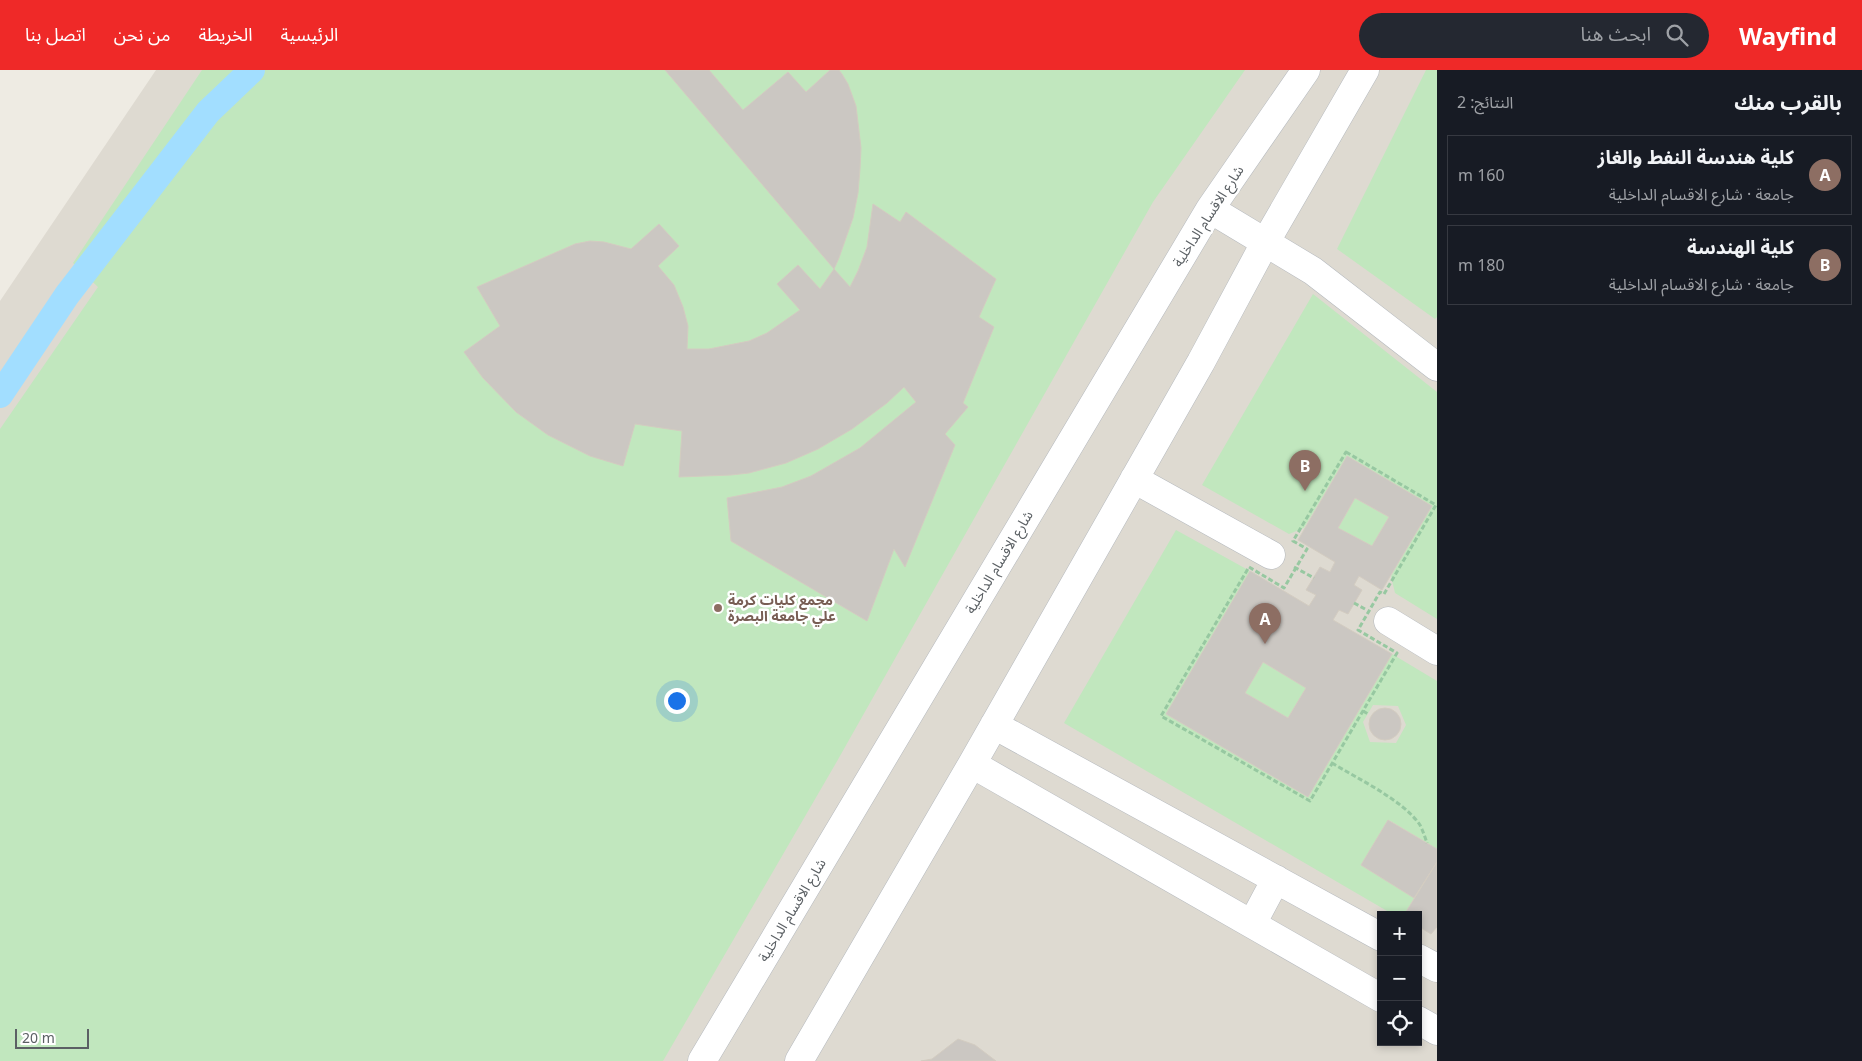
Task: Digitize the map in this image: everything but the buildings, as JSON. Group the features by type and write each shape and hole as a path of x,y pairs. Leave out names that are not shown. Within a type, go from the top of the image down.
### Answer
{"street":[{"name":"شارع الاقسام الداخلية","path":"702,1061 1210,209 1306,70"},
{"path":"799,1061 972,764 1365,70"},
{"path":"1210,209 1265,244 1313,271 1435,363"},
{"path":"1134,479 1271,555"},
{"path":"1388,621 1437,651"},
{"path":"994,725 1377,935"},
{"path":"972,764 1377,996"},
{"path":"1252,924 1276,879"},
{"path":"1422,960 1437,968"},
{"path":"1422,1022 1437,1031"}],"path":[{"path":"1346,452 1436,505 1384,594 1380,592 1358,630 1397,653 1363,711 1310,801 1162,716 1248,567 1284,588 1307,549 1293,541 1346,452"},
{"path":"1363,711 1368,714"},
{"path":"1332,763 1398,804 1412,815 1421,827 1427,843"}],"shaded area":[{"name":"مجمع كليات كرمة علي جامعة البصرة","path":"156,70 1437,70 1437,1061 0,1061 0,301"}],"green space":[{"name":"مجمع كليات كرمة علي جامعة البصرة","path":"202,70 1245,70 1153,202 836,763 663,1061 0,1061 0,429 98,287 73,263"},
{"path":"1426,70 1437,70 1437,317 1435,319 1337,249"},
{"path":"1313,294 1437,392 1437,619 1395,593 1391,576 1432,506 1347,456 1304,528 1289,534 1202,485"},
{"path":"1355,498 1389,517 1372,546 1338,528"},
{"path":"1176,530 1250,571 1166,714 1308,797 1392,654 1437,681 1437,849 1389,820 1361,865 1414,898 1406,911 1387,911 1064,723","holes":["1373,705 1398,706 1406,725 1396,743 1370,742 1363,722"]},
{"path":"1263,662 1306,688 1288,718 1245,693"}],"waterway":[{"path":"0,395 67,295 208,112 252,70"}],"place":[{"name":"كلية الهندسة","path":"1305,491"},
{"name":"مجمع كليات كرمة علي جامعة البصرة","path":"718,608"},
{"name":"كلية هندسة النفط والغاز","path":"1265,644"}]}
